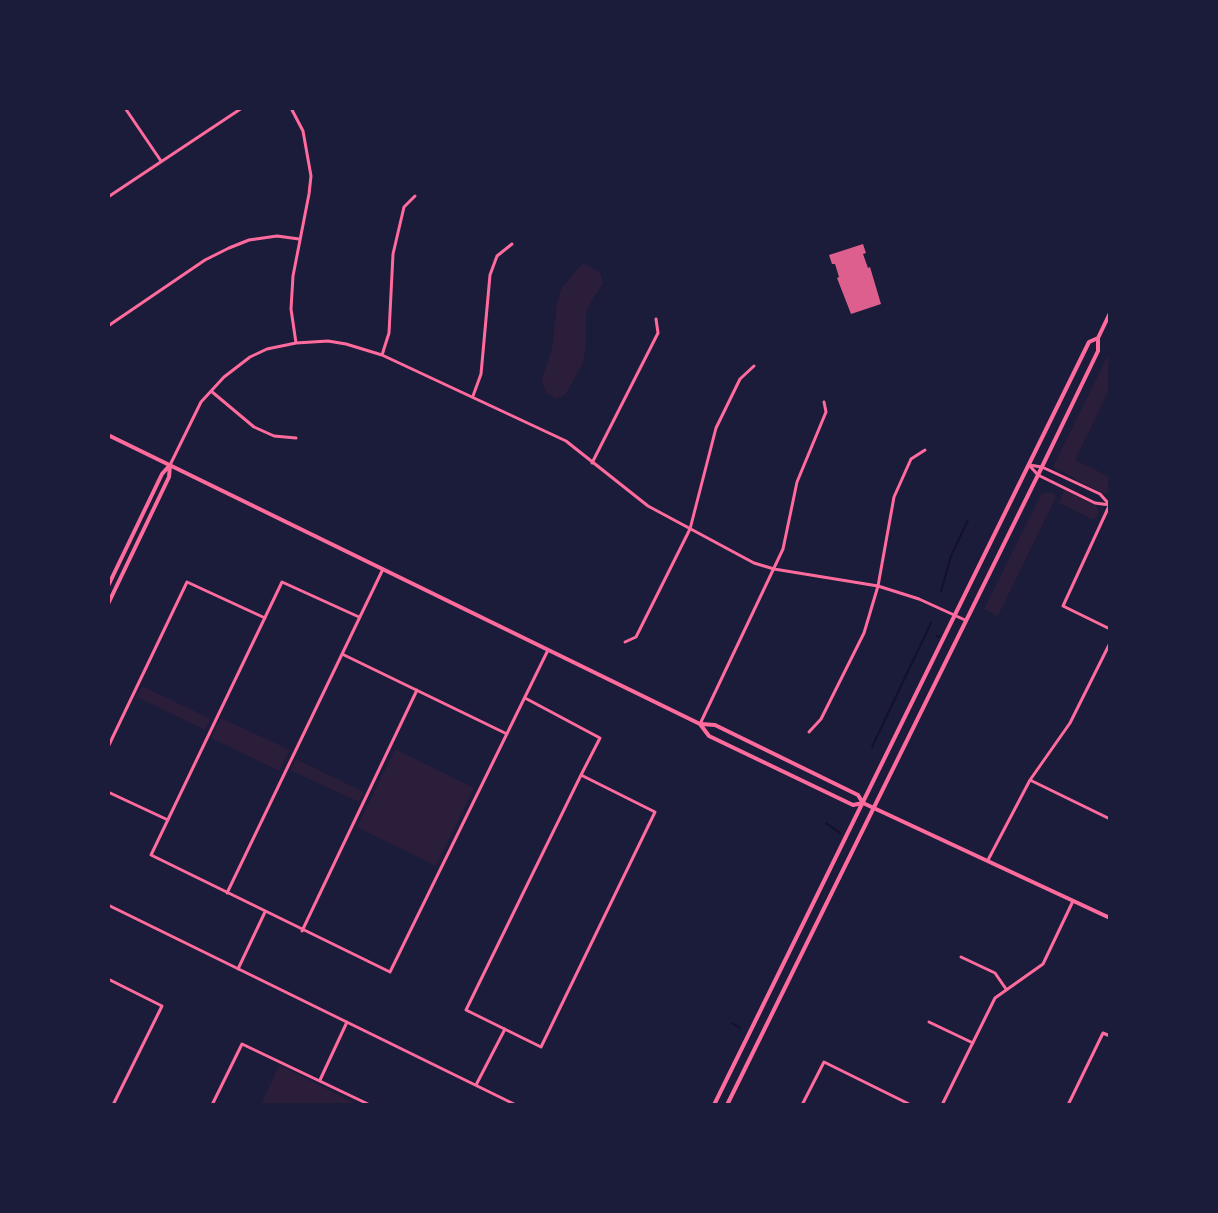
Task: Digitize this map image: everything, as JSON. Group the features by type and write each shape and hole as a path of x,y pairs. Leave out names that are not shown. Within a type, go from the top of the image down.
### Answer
{"main road":[{"path":"727,1105 1038,476 1098,351 1098,338 1110,313"},
{"path":"714,1105 1089,342 1098,338"},
{"path":"108,435 700,724 715,725 858,795 863,803 1110,918"},
{"path":"108,586 162,474 170,465"},
{"path":"108,604 169,477 170,465"},
{"path":"700,724 709,736 853,805 863,803"}],"street":[{"path":"125,108 161,162"},
{"path":"108,197 242,108"},
{"path":"291,108 303,131 311,176 291,295 296,343"},
{"path":"382,355 389,333 393,254 404,207 415,196"},
{"path":"108,326 205,260 229,248 249,240 277,236 299,239"},
{"path":"473,396 482,374 490,275 497,256 512,244"},
{"path":"592,463 658,333 656,319"},
{"path":"170,465 201,402 211,390 250,357 267,349 296,343 321,341 346,344 382,355 566,441 648,506 754,563 774,569 878,586 919,599 965,620"},
{"path":"625,642 636,637 690,529 716,428 740,380 754,366"},
{"path":"211,390 254,427 274,436 296,438"},
{"path":"700,724 783,549 797,482 826,412 824,402"},
{"path":"809,732 821,719 864,633 878,586 894,497 911,459 925,450"},
{"path":"1029,465 1042,466 1100,494 1110,504"},
{"path":"1029,465 1038,476 1095,503 1110,504"},
{"path":"1110,504 1063,606 1110,629"},
{"path":"228,894 383,569"},
{"path":"108,747 187,582 266,618"},
{"path":"359,617 282,582 151,855 302,931 390,972 549,650"},
{"path":"988,861 1030,780 1070,723 1110,643"},
{"path":"342,654 507,734"},
{"path":"302,931 417,690"},
{"path":"525,698 600,738 466,1010 541,1047 656,812 582,775"},
{"path":"1030,780 1110,819"},
{"path":"108,792 168,820"},
{"path":"942,1105 995,998 1042,964 1073,901"},
{"path":"108,905 516,1105"},
{"path":"238,969 265,912"},
{"path":"961,957 995,973 1006,989"},
{"path":"108,979 162,1006 113,1105"},
{"path":"320,1080 347,1022"},
{"path":"929,1022 973,1043"},
{"path":"476,1085 505,1029"},
{"path":"1068,1105 1103,1033 1110,1036"},
{"path":"212,1105 242,1044 370,1105"},
{"path":"802,1105 824,1062 911,1105"}],"shaded area":[{"path":"585,264 600,272 603,284 586,314 586,344 583,363 566,394 557,399 547,394 541,381 552,349 557,303 561,289 581,265"},
{"path":"1110,351 1110,388 1075,460 1110,477 1110,490 1104,494 1053,467"},
{"path":"1064,490 1097,506 1099,513 1094,520 1059,503"},
{"path":"1050,492 1055,494 1055,499 998,616 984,609 1041,494"},
{"path":"142,686 211,719 205,730 137,697"},
{"path":"221,718 290,750 279,771 211,738"},
{"path":"395,749 474,788 436,866 357,827"},
{"path":"296,759 364,792 359,802 290,770"},
{"path":"279,1065 347,1099 358,1105 261,1105"}],"building":[{"path":"863,244 866,253 863,254 868,268 870,267 881,304 851,314 837,278 839,277 835,264 832,264 829,255"}],"waterway":[{"path":"941,591 951,556 968,520"},
{"path":"872,747 931,623"},
{"path":"826,823 840,833"},
{"path":"732,1023 740,1028"}]}
